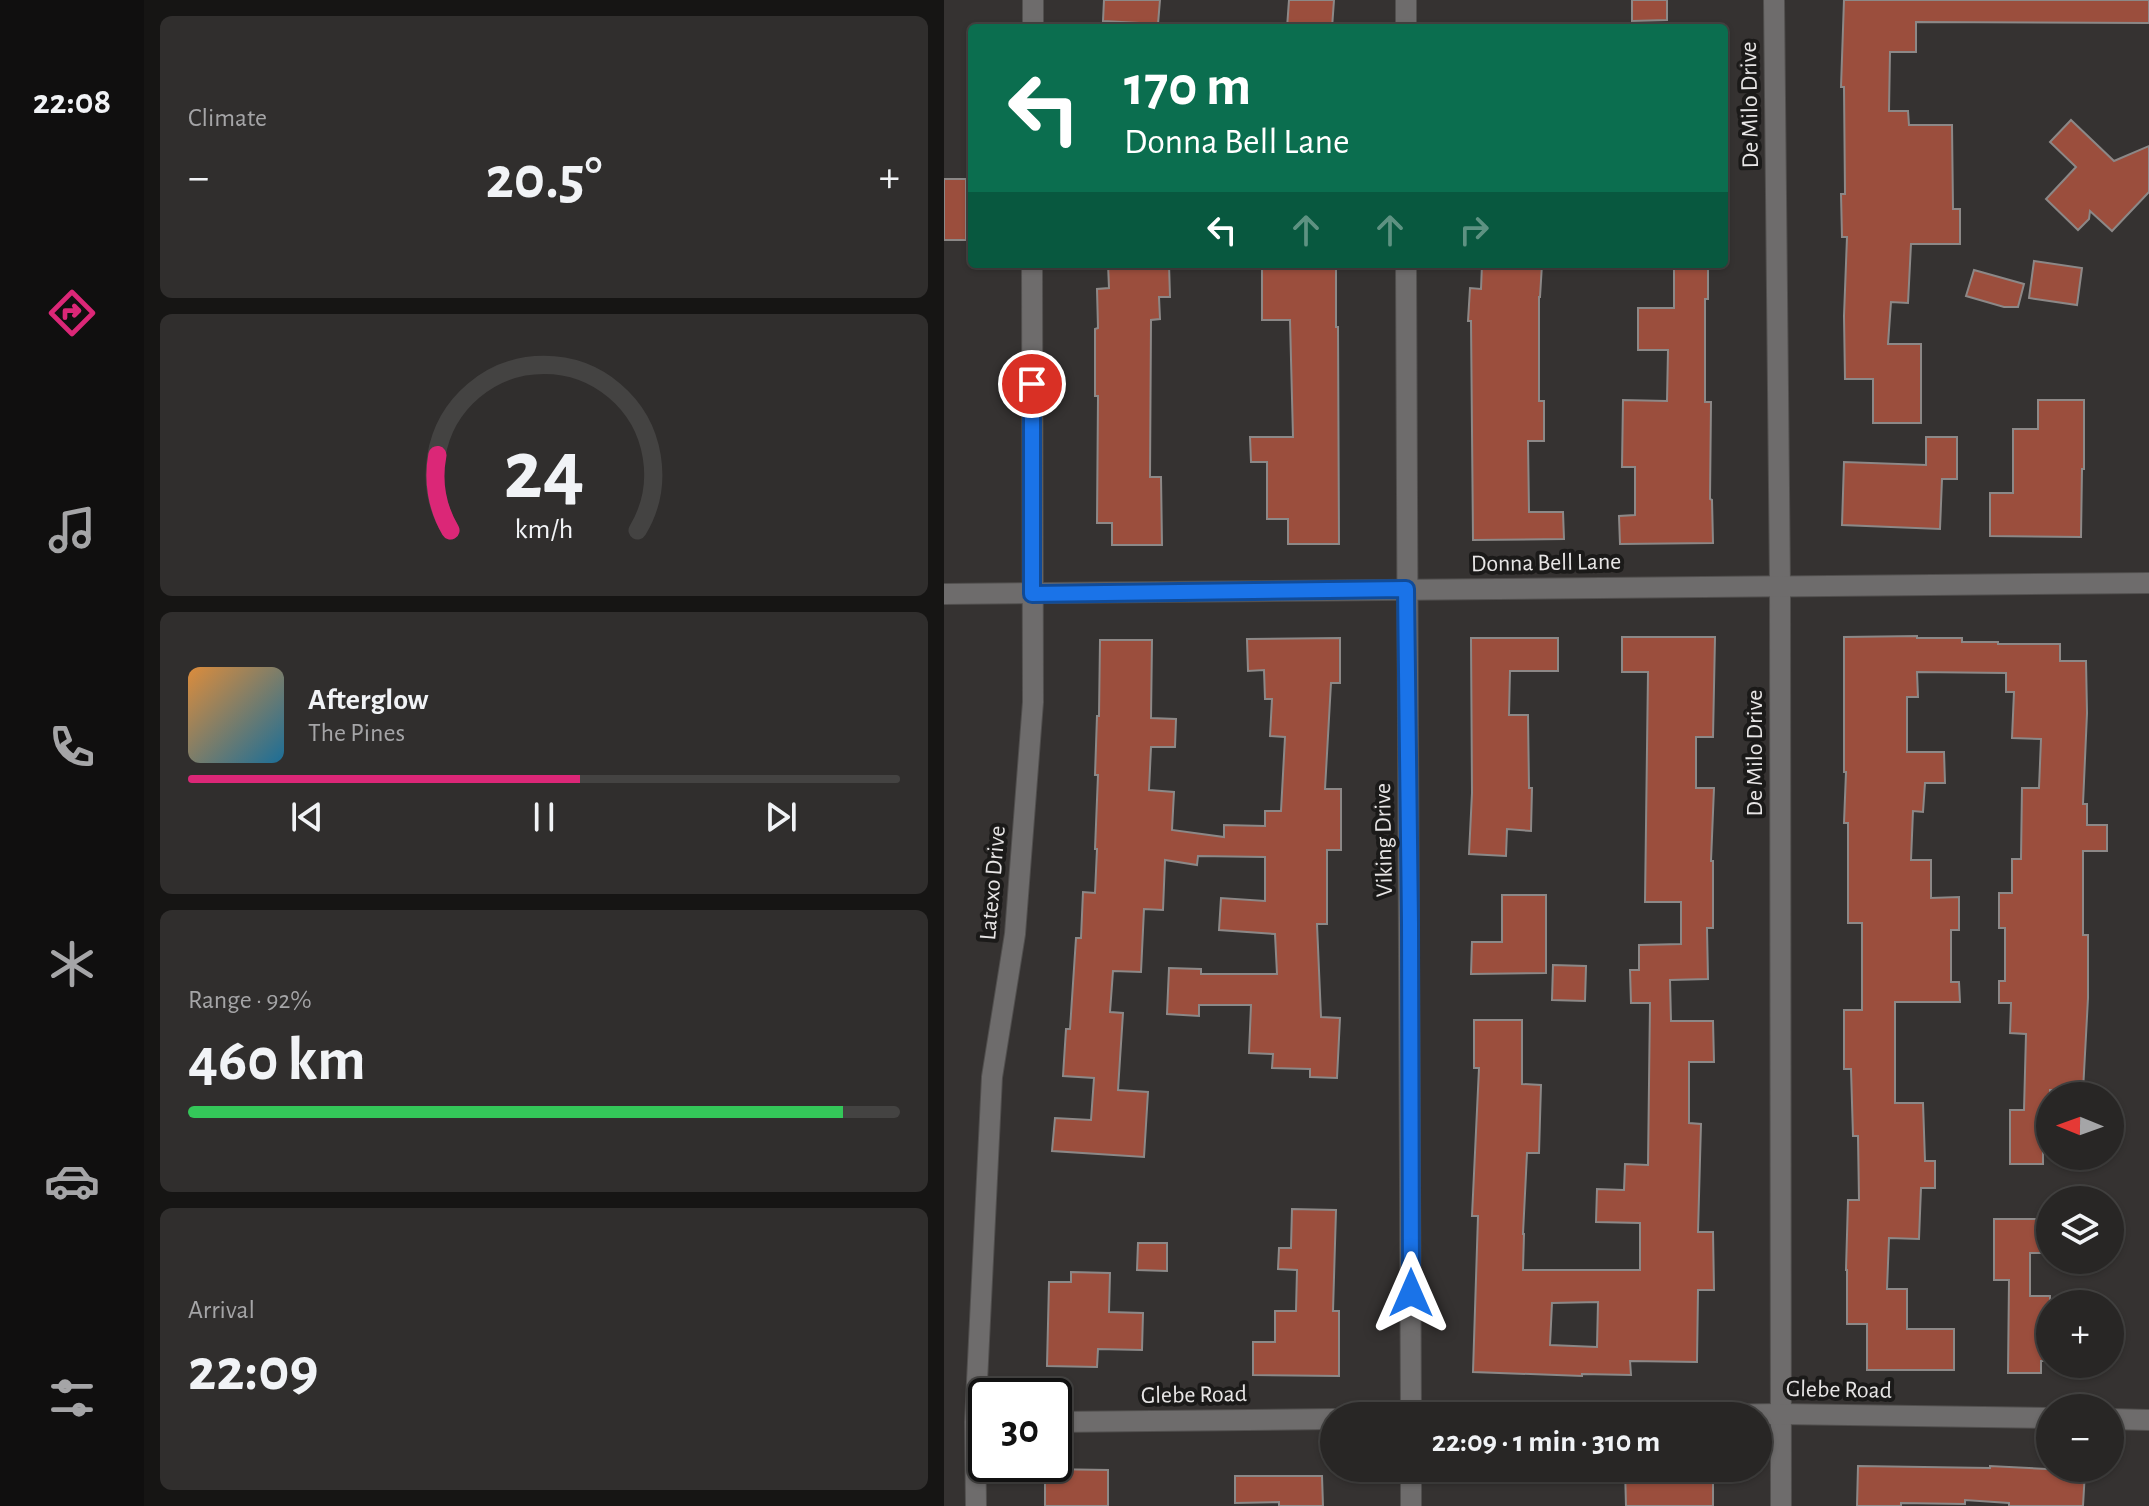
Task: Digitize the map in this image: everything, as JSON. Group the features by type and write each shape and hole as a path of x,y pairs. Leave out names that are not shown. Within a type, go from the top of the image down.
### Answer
{"street":[{"path":"1033,0 1033,24"},
{"path":"1406,0 1406,24"},
{"name":"De Milo Drive","path":"1774,0 1780,585 1781,1506"},
{"name":"Latexo Drive","path":"982,1378 992,1077 1015,934 1033,702 1032,268"},
{"name":"Viking Drive","path":"1406,268 1411,1402"},
{"name":"Donna Bell Lane","path":"944,594 2149,583"},
{"name":"Glebe Road","path":"1772,1414 2036,1418"},
{"name":"Glebe Road","path":"1072,1422 1320,1419"},
{"path":"2124,1419 2149,1420"},
{"name":"Latexo Drive","path":"976,1506 977,1482"},
{"path":"1411,1482 1411,1506"}],"building":[{"path":"1104,0 1160,0 1158,24 1103,21"},
{"path":"1289,0 1334,0 1332,24 1287,24"},
{"path":"1632,0 1667,0 1667,20 1632,21"},
{"path":"1844,0 2149,0 2149,23 1916,22 1916,52 1890,52 1889,111 1908,111 1909,125 1952,125 1953,209 1960,209 1960,244 1911,244 1908,303 1891,302 1888,344 1921,344 1921,423 1873,423 1873,379 1845,379 1847,237 1842,237 1841,194 1845,194 1844,87 1841,87"},
{"path":"2071,120 2114,161 2149,146 2149,192 2112,231 2090,211 2089,219 2078,230 2046,199 2076,167 2050,142"},
{"path":"944,179 966,179 966,240 944,240"},
{"path":"2034,261 2082,268 2077,305 2029,298"},
{"path":"1108,268 1169,268 1170,297 1159,297 1160,319 1151,320 1150,477 1161,477 1162,545 1112,545 1112,523 1097,523 1097,289 1109,288"},
{"path":"1262,268 1336,268 1339,544 1288,544 1288,519 1267,519 1267,462 1251,462 1250,437 1293,437 1290,320 1262,320"},
{"path":"1482,268 1542,268 1539,401 1544,401 1544,441 1528,441 1529,512 1563,512 1564,539 1473,540 1471,321 1468,321 1470,288 1481,289"},
{"path":"1674,268 1708,268 1705,402 1711,402 1713,543 1620,544 1619,516 1635,515 1635,467 1622,467 1623,400 1667,401 1668,350 1638,350 1638,308 1674,308"},
{"path":"1974,270 2024,284 2018,307 2004,307 1966,296"},
{"path":"2038,400 2084,400 2081,537 1990,536 1990,493 2013,493 2013,429 2038,429"},
{"path":"1926,437 1957,437 1957,479 1942,479 1940,529 1842,525 1844,462 1926,465"},
{"path":"1917,636 1962,638 1962,642 2060,644 2060,661 2086,661 2083,804 2087,804 2087,825 2107,825 2107,851 2083,851 2083,935 2088,935 2083,1082 2036,1082 2036,1164 2010,1164 2010,1110 2024,1110 2026,1034 2010,1033 2011,1003 1999,1003 1999,981 2005,981 2005,928 1999,928 1999,893 2012,893 2012,859 2021,859 2022,788 2039,788 2041,739 2012,738 2014,692 2006,692 2006,673 1917,672 1918,697 1907,697 1907,752 1944,752 1945,783 1925,783 1923,812 1913,811 1911,860 1931,860 1931,898 1959,897 1959,930 1951,930 1951,982 1959,982 1960,1002 1895,1002 1895,1103 1923,1103 1925,1161 1935,1161 1935,1188 1921,1188 1919,1239 1889,1238 1887,1289 1907,1289 1907,1329 1954,1329 1954,1370 1867,1370 1867,1324 1847,1324 1848,1200 1859,1200 1858,1136 1853,1136 1851,1069 1844,1069 1844,1010 1862,1010 1862,923 1848,923 1848,823 1844,823 1844,637"},
{"path":"1622,637 1715,637 1713,737 1696,737 1696,788 1714,788 1711,861 1713,928 1707,928 1708,979 1670,980 1671,1021 1713,1021 1714,1062 1689,1062 1689,1123 1701,1124 1698,1232 1713,1232 1714,1290 1698,1290 1697,1362 1630,1361 1631,1375 1473,1372 1478,1216 1472,1216 1479,1068 1474,1068 1474,1020 1522,1020 1522,1084 1541,1085 1539,1153 1527,1153 1523,1270 1640,1270 1640,1223 1596,1222 1597,1189 1624,1190 1625,1164 1648,1165 1650,1003 1631,1003 1630,970 1639,970 1639,945 1681,944 1681,902 1645,902 1648,672 1622,672","holes":["1598,1302 1597,1347 1550,1345 1552,1303"]},
{"path":"1340,638 1340,683 1331,683 1325,789 1341,789 1341,850 1327,850 1327,924 1317,924 1321,1017 1340,1018 1337,1078 1310,1077 1310,1069 1272,1068 1273,1054 1249,1053 1251,1005 1199,1005 1199,1016 1167,1014 1169,968 1201,969 1201,974 1277,974 1275,934 1219,930 1221,898 1265,901 1265,857 1198,856 1197,865 1165,860 1163,910 1144,909 1141,972 1113,971 1110,1012 1123,1013 1118,1090 1148,1092 1144,1157 1052,1151 1055,1118 1091,1120 1094,1078 1063,1076 1066,1029 1070,1029 1076,938 1081,938 1083,892 1095,893 1100,640 1152,640 1151,718 1176,719 1175,747 1151,747 1149,790 1174,792 1172,830 1224,837 1224,825 1265,826 1265,811 1281,811 1285,737 1270,736 1272,699 1265,699 1264,670 1248,671 1247,639"},
{"path":"1471,638 1558,638 1558,671 1510,671 1509,715 1528,715 1529,788 1532,788 1531,831 1507,829 1506,856 1469,854 1472,793"},
{"path":"1502,895 1546,895 1546,973 1471,974 1472,942 1502,942"},
{"path":"1553,965 1586,966 1585,1001 1552,1000"},
{"path":"1292,1209 1336,1210 1333,1311 1339,1311 1339,1376 1253,1375 1253,1342 1275,1342 1275,1311 1296,1311 1297,1270 1278,1269 1279,1248 1291,1248"},
{"path":"1994,1219 2036,1219 2036,1253 2030,1253 2030,1296 2036,1296 2036,1373 2008,1373 2009,1280 1994,1280"},
{"path":"1138,1243 1167,1243 1167,1271 1137,1270"},
{"path":"1071,1272 1110,1273 1109,1312 1143,1313 1142,1350 1098,1349 1097,1367 1047,1366 1049,1282 1071,1282"},
{"path":"1858,1466 2036,1468 2036,1482 2084,1482 2083,1506 2009,1506 2009,1503 1965,1500 1965,1504 1857,1506"},
{"path":"1072,1469 1108,1470 1108,1506 1045,1506 1045,1482 1072,1482"},
{"path":"1235,1476 1320,1476 1322,1482 1323,1506 1279,1506 1279,1502 1235,1503"},
{"path":"1625,1482 1713,1482 1713,1506 1626,1506"}],"route":[{"path":"1032,384 1032,594 1406,589 1411,1293"}]}
